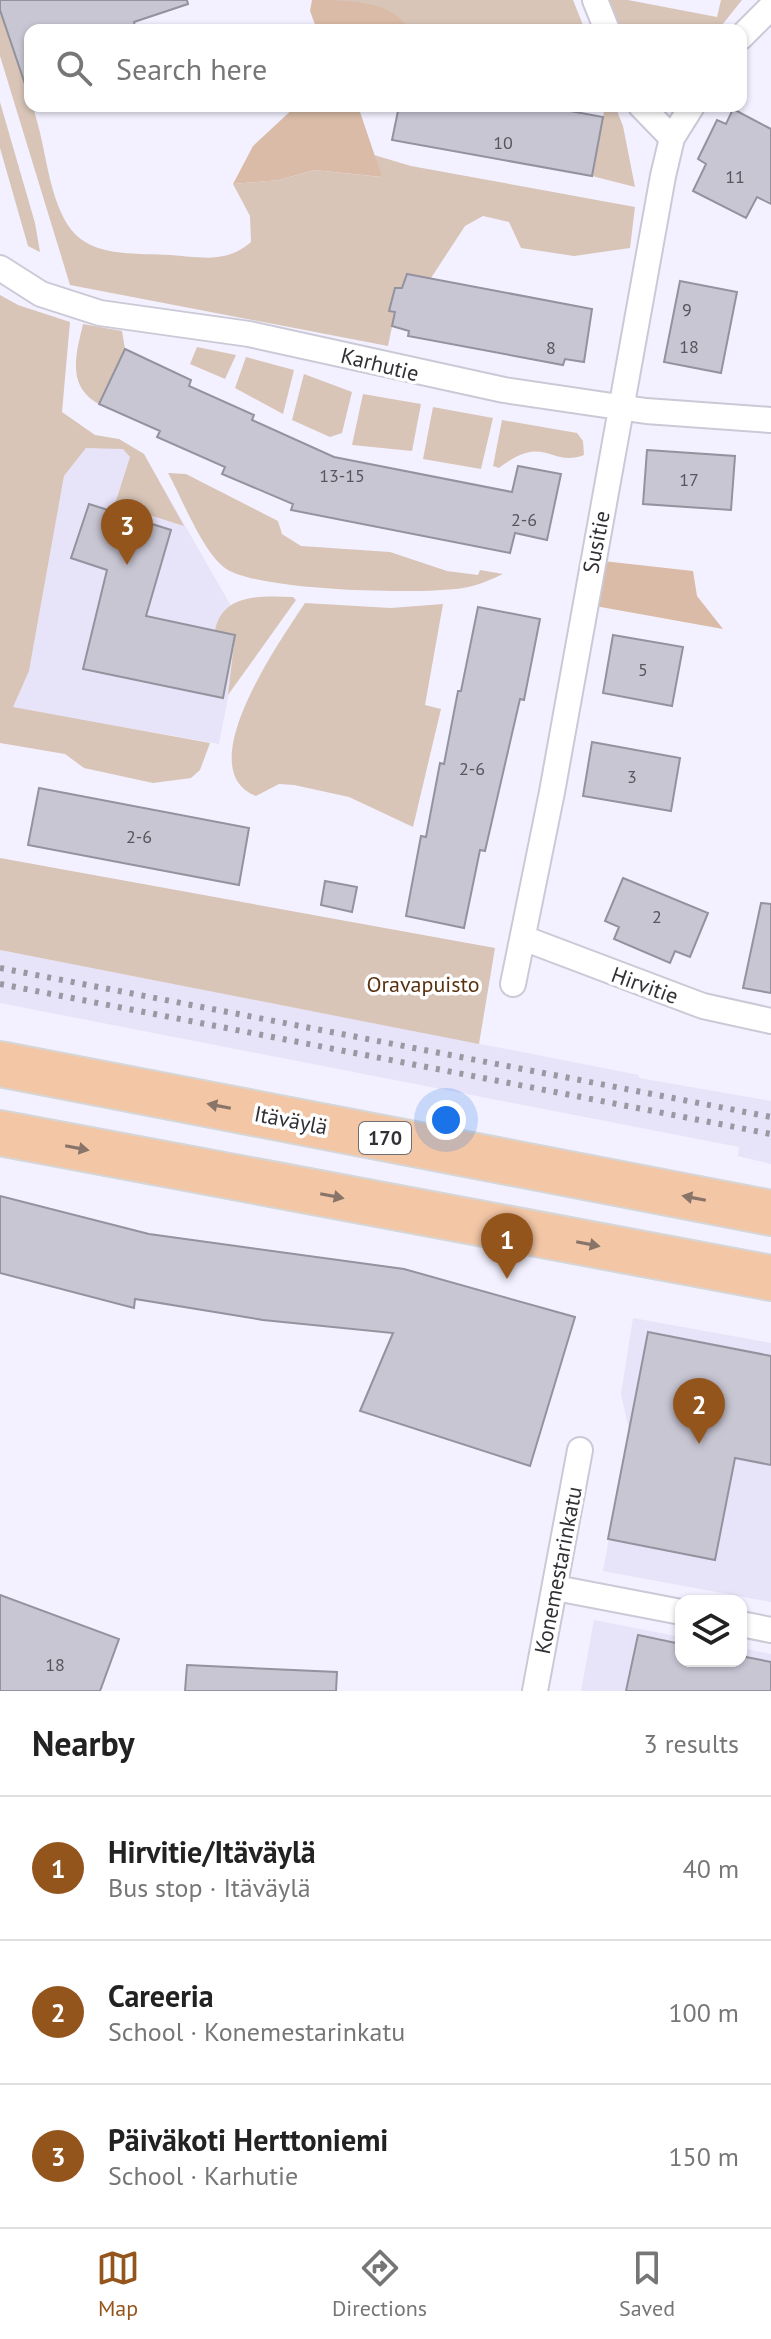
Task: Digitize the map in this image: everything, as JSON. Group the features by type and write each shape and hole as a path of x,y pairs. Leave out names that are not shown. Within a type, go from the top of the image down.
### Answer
{"highway":[{"name":"Itäväylä","path":"0,1064 771,1213"},
{"path":"0,1133 771,1278"}],"street":[{"path":"595,0 605,24"},
{"path":"747,31 771,7"},
{"path":"647,112 672,138"},
{"name":"Susitie","path":"513,984 672,138 688,112"},
{"name":"Karhutie","path":"0,268 41,294 100,313 249,334 489,388 621,408 771,420"},
{"name":"Hirvitie","path":"523,938 703,1006 771,1021"},
{"name":"Konemestarinkatu","path":"535,1691 580,1450"},
{"path":"556,1588 675,1611"},
{"path":"747,1625 771,1630"}],"shaded area":[{"path":"312,0 353,2 380,7 403,24 315,24 310,11"},
{"path":"290,112 360,112 382,177 314,170 279,180 233,184 253,146"},
{"path":"119,439 144,454 242,625 219,744 12,707 29,671 64,476 86,448"},
{"path":"603,561 693,571 697,596 723,629 595,606"},
{"path":"0,950 639,1075 639,1078 771,1101 771,1164 738,1156 739,1147 0,1003"},
{"path":"633,1318 771,1343 771,1602 747,1598 747,1595 603,1571 629,1430 621,1394"},
{"path":"594,1620 675,1636 675,1667 747,1667 747,1649 771,1654 771,1691 581,1691"}],"green space":[{"path":"323,0 573,0 583,24 330,24"},
{"path":"609,0 628,0 717,17 721,0 742,0 723,24 619,24"},
{"path":"0,10 24,80 24,112 34,112 55,198 76,235 96,247 120,252 202,258 232,254 251,242 250,216 233,184 279,180 314,170 381,177 374,155 411,166 635,207 630,248 574,256 521,248 509,222 483,216 465,226 431,278 407,274 402,288 395,288 389,310 395,312 388,346 70,285 0,56"},
{"path":"0,102 35,223 40,252 28,246 0,148"},
{"path":"604,112 617,112 635,187 592,176"},
{"path":"0,295 18,305 70,322 62,412 95,435 119,439 144,454 184,526 115,504 130,457 123,449 86,448 64,476 29,671 13,707 210,743 200,770 191,778 153,783 84,768 65,754 0,743"},
{"path":"83,324 122,331 125,349 99,404 89,397 78,379 76,358"},
{"path":"197,347 236,355 225,379 190,364"},
{"path":"246,357 294,370 283,414 235,388"},
{"path":"304,374 352,392 342,433 330,437 292,420"},
{"path":"363,394 421,404 412,451 352,445"},
{"path":"433,407 493,418 481,469 423,459"},
{"path":"502,420 577,433 583,441 584,455 572,458 537,451 514,458 499,468 493,466"},
{"path":"168,473 186,474 278,521 282,534 301,546 390,552 447,571 478,575 480,570 503,574 468,587 412,591 302,586 242,576 225,568 208,550"},
{"path":"293,597 296,600 228,695 235,635 215,631 219,619 235,603 245,599"},
{"path":"305,603 391,608 443,604 425,705 441,709 413,827 349,797 279,784 256,796 238,782 232,760 236,733 246,703 278,644"},
{"name":"Oravapuisto","path":"0,858 495,948 479,1044 0,950"}],"building":[{"path":"0,0 187,0 188,4 134,24 24,24 24,81 0,10"},
{"path":"398,112 576,112 603,117 592,176 392,140"},
{"path":"732,112 739,112 771,129 771,204 757,197 746,218 693,191 706,164 698,159 717,120 726,124"},
{"path":"407,274 592,309 584,362 565,359 563,365 408,336 409,331 392,326 395,312 389,311 395,288 402,288"},
{"path":"680,281 737,292 721,373 664,362"},
{"path":"125,349 191,380 189,386 254,415 252,420 334,457 512,492 518,466 561,474 547,540 515,533 510,553 291,510 293,504 222,474 225,467 157,437 160,431 99,404"},
{"path":"647,450 735,456 731,510 643,504"},
{"path":"89,504 171,530 146,616 235,635 223,698 83,669 107,570 71,558"},
{"path":"478,607 540,619 524,700 520,699 485,851 480,850 464,928 406,916 421,836 426,837 440,763 444,764"},
{"path":"613,635 683,647 672,706 603,693"},
{"path":"592,742 680,758 671,811 583,796"},
{"path":"39,788 249,828 239,885 28,845"},
{"path":"623,878 708,913 690,957 675,951 670,963 614,939 619,927 605,921"},
{"path":"325,881 357,887 352,912 321,905"},
{"path":"761,903 771,904 771,993 743,988"},
{"path":"0,1196 149,1234 404,1269 575,1317 530,1466 360,1411 393,1333 263,1320 135,1299 134,1308 0,1273"},
{"path":"648,1332 771,1356 771,1465 735,1458 715,1560 608,1539"},
{"path":"0,1595 119,1639 100,1691 0,1691"},
{"path":"638,1635 675,1643 675,1667 747,1667 747,1657 771,1662 771,1691 626,1691"},
{"path":"187,1665 337,1672 336,1691 185,1691"}],"railway":[{"path":"0,968 771,1117"},
{"path":"0,984 771,1134"}],"place":[{"name":"Päiväkoti Herttoniemi","path":"127,565"},
{"name":"Hirvitie/Itäväylä","path":"507,1279"},
{"name":"Careeria","path":"699,1444"}]}
